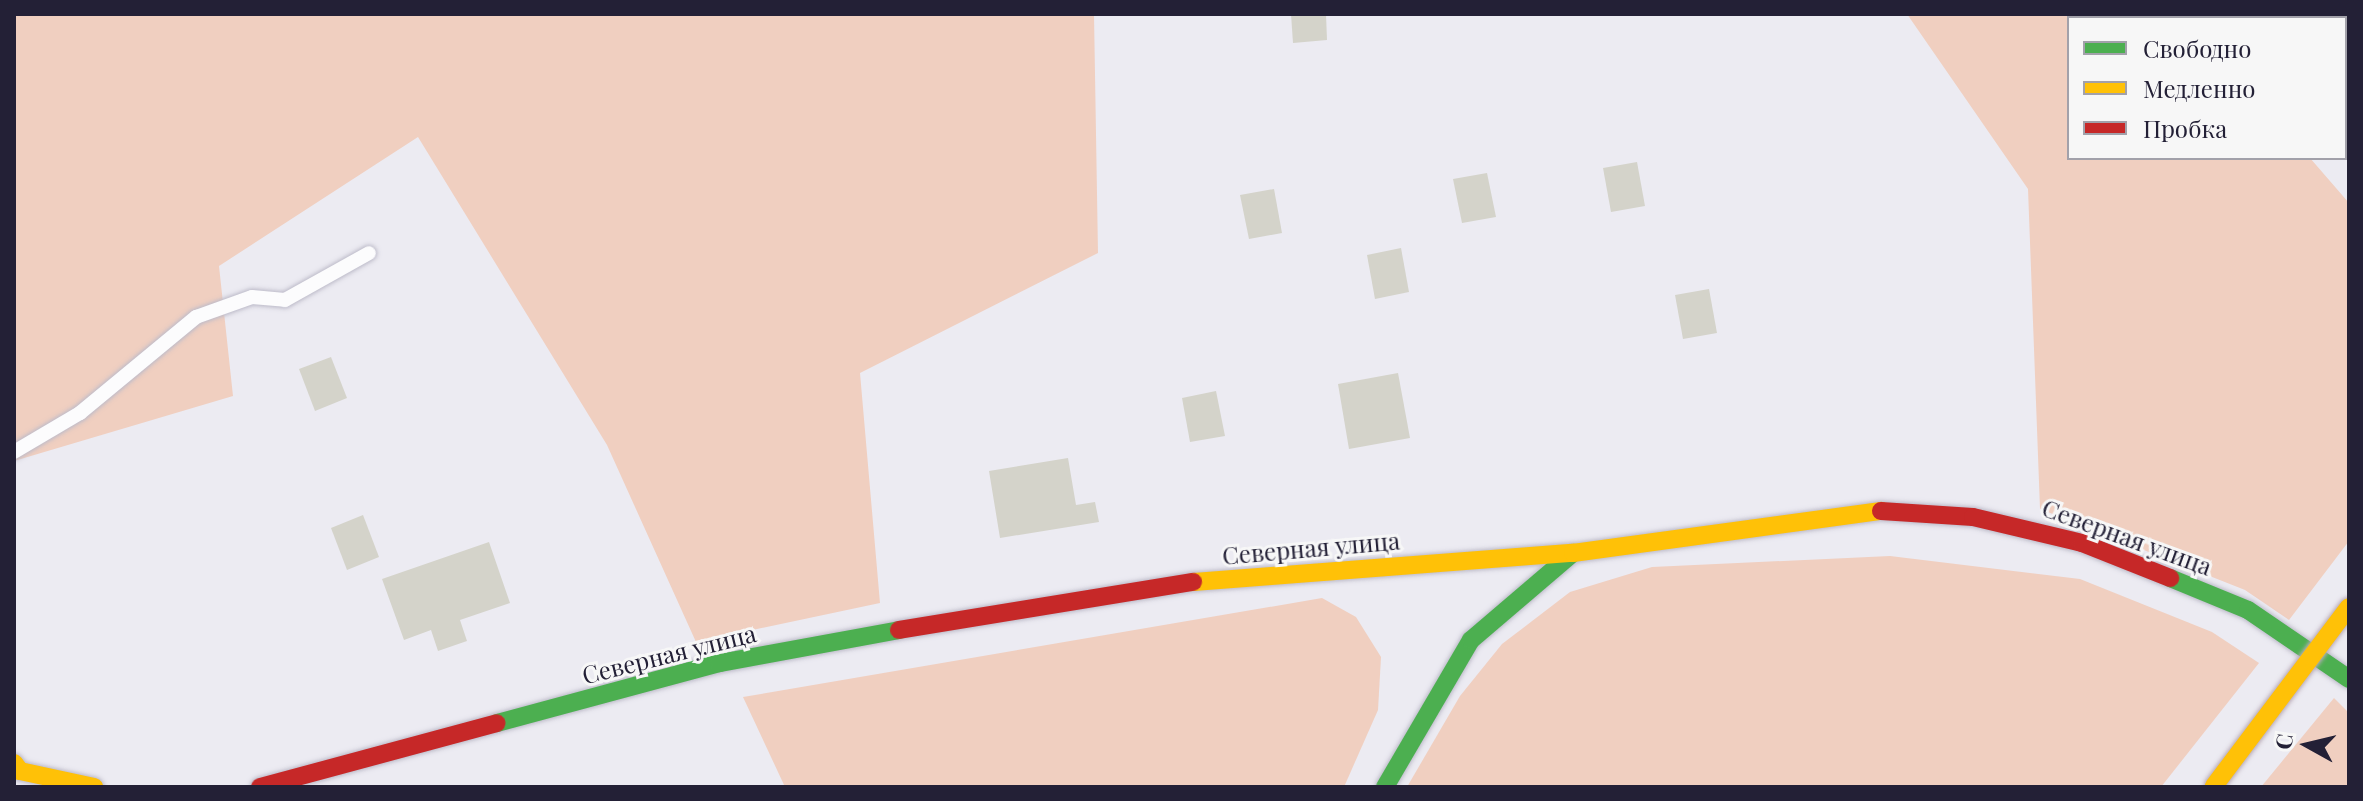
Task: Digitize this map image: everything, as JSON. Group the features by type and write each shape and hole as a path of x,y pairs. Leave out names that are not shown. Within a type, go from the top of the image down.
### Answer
{"main road":[{"name":"Северная улица","path":"260,787 720,663 873,634 1207,580 1573,553 1804,517 1973,517 2031,527 2196,586 2248,610 2349,679"},
{"path":"1385,787 1471,640 1573,553"},
{"path":"2214,786 2349,607"},
{"path":"17,767 94,787"}],"lane":[{"path":"14,452 80,413 196,317 252,297 285,300 369,253"}],"shaded area":[{"path":"14,14 1094,14 1098,253 860,373 880,603 696,642 607,445 418,137 219,266 233,396 14,461"},
{"path":"1907,14 2181,14 2067,16 2067,160 2312,160 2349,203 2349,541 2289,620 2245,590 2040,509 2028,189"},
{"path":"2262,14 2349,14 2349,99 2347,16"},
{"path":"1890,556 2080,579 2212,632 2259,663 2161,787 1407,787 1460,696 1502,644 1570,592 1652,567"},
{"path":"1322,598 1356,617 1381,657 1378,710 1344,787 785,787 743,697"},
{"path":"2334,698 2349,713 2349,787 2261,787"}],"building":[{"path":"1291,14 1326,14 1327,40 1293,43"},
{"path":"1637,162 1645,206 1611,212 1603,168"},
{"path":"1487,173 1496,217 1462,223 1453,179"},
{"path":"1274,189 1282,233 1249,239 1240,195"},
{"path":"1401,248 1409,292 1375,299 1367,255"},
{"path":"1709,289 1717,333 1683,339 1675,295"},
{"path":"331,357 347,398 315,411 299,369"},
{"path":"1398,373 1410,438 1349,449 1338,384"},
{"path":"1216,391 1225,436 1190,442 1182,398"},
{"path":"1068,458 1076,505 1095,502 1099,522 1000,538 989,471"},
{"path":"363,515 379,557 347,570 331,528"},
{"path":"489,542 510,603 460,620 467,641 438,651 431,630 404,640 382,579"}],"traffic: fast":[{"path":"1385,787 1471,640 1573,553"},
{"path":"2170,578 2248,610 2349,679"},
{"path":"497,723 720,663 899,630"}],"traffic: slow":[{"path":"1193,582 1573,553 1881,511"},
{"path":"2214,786 2349,607"},
{"path":"14,763 20,771 94,787"}],"traffic: jam":[{"path":"1881,511 1973,517 2082,543 2170,578"},
{"path":"899,630 1193,582"},
{"path":"260,787 497,723"}]}
